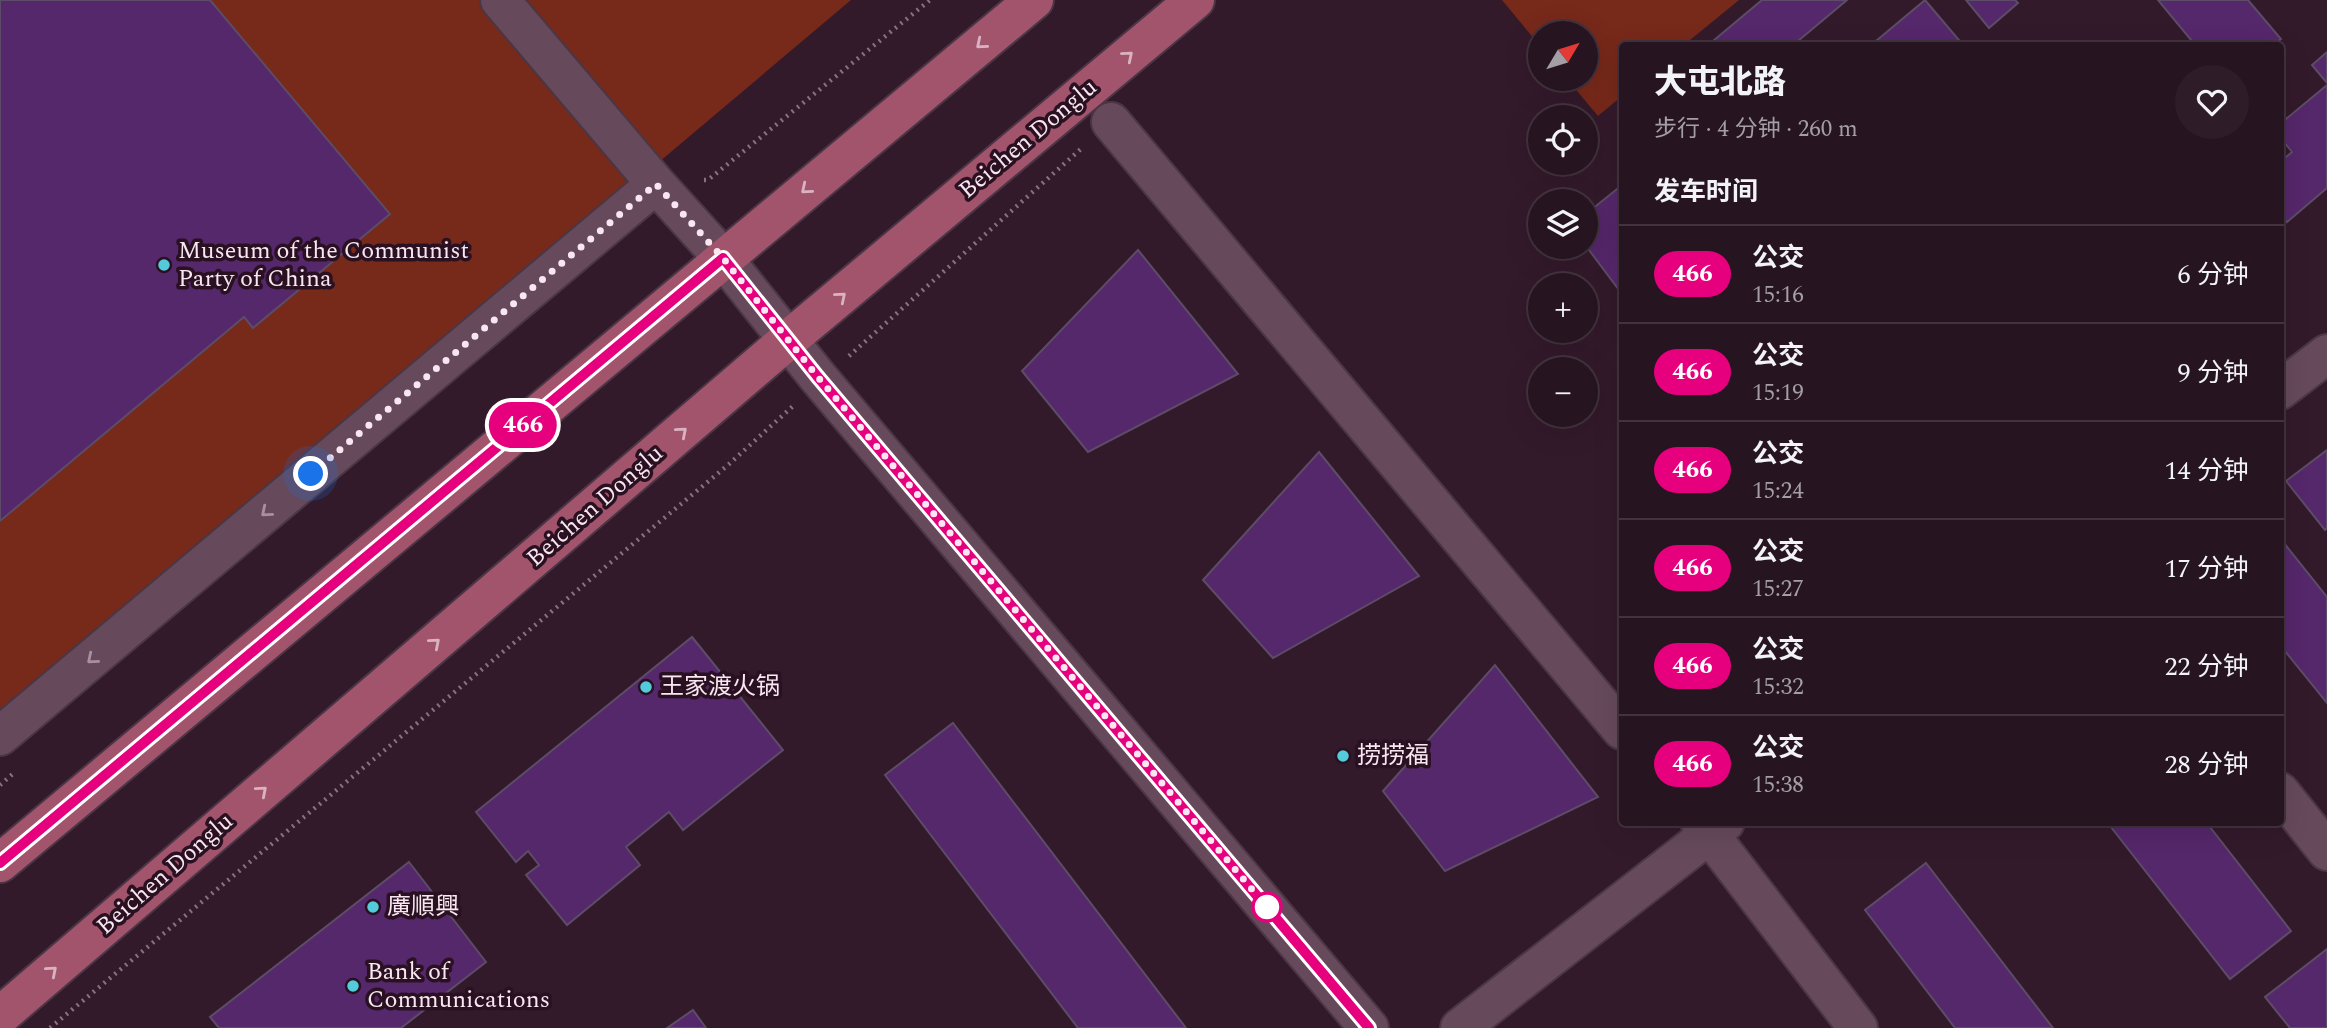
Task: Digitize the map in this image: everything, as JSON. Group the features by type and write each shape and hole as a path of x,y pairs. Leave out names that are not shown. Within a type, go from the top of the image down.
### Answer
{"main road":[{"path":"0,863 1034,0"},
{"name":"Beichen Donglu","path":"0,1016 788,340 1195,0"}],"street":[{"path":"500,0 656,184 723,258 822,381 1369,1028"},
{"path":"1111,122 1619,726"},
{"path":"0,736 656,184"},
{"path":"2284,387 2327,354"},
{"path":"2284,797 2327,851"},
{"path":"1460,1028 1712,826 1858,1028"}],"path":[{"path":"656,184 708,180 930,0"},
{"path":"50,1028 728,465 1111,122"}],"shaded area":[{"path":"0,0 851,0 0,718"},
{"path":"1502,0 1739,0 1688,42 1619,42 1619,98 1598,116 1598,105 1589,105 1577,91 1598,91 1598,21 1528,21 1528,31"}],"building":[{"name":"Museum of the Communist Party of China","path":"0,0 210,0 390,214 253,328 244,317 0,521"},
{"path":"1762,0 1847,0 1797,42 1712,42"},
{"path":"1925,0 1961,42 1875,42"},
{"path":"1966,0 2015,0 2018,3 1989,28"},
{"path":"2158,0 2248,0 2281,39 2277,42 2193,42"},
{"path":"2327,52 2327,83 2312,65"},
{"path":"2327,85 2327,188 2287,222 2284,219 2284,159 2292,152 2284,142 2284,121"},
{"path":"1619,187 1619,290 1596,259 1598,259 1598,204"},
{"path":"1138,250 1238,374 1088,452 1022,371"},
{"path":"2327,450 2327,528 2325,530 2286,481"},
{"path":"1319,452 1419,576 1273,658 1203,580"},
{"path":"2284,543 2327,597 2327,703 2284,650"},
{"path":"692,637 783,750 683,830 669,812 626,847 640,865 567,925 526,875 539,865 528,851 516,862 476,812"},
{"path":"1495,665 1598,797 1445,871 1383,791"},
{"path":"953,723 1186,1028 1078,1028 885,775"},
{"path":"2110,826 2209,826 2291,931 2230,979"},
{"path":"409,862 486,962 401,1028 219,1028 210,1017"},
{"path":"1926,863 2053,1028 1955,1028 1865,910"},
{"path":"2327,949 2327,1028 2290,1028 2265,997"},
{"path":"693,1010 706,1028 667,1028"}],"bus line":[{"name":"466","path":"0,863 723,258 817,376 1369,1028"}],"place":[{"name":"Museum of the Communist Party of China","path":"164,265"},
{"name":"王家渡火锅","path":"646,687"},
{"name":"捞捞福","path":"1343,756"},
{"name":"廣順興","path":"373,907"},
{"name":"Bank of Communications","path":"353,986"}],"route":[{"path":"311,474 656,184 723,258 817,376 1267,907"}]}
